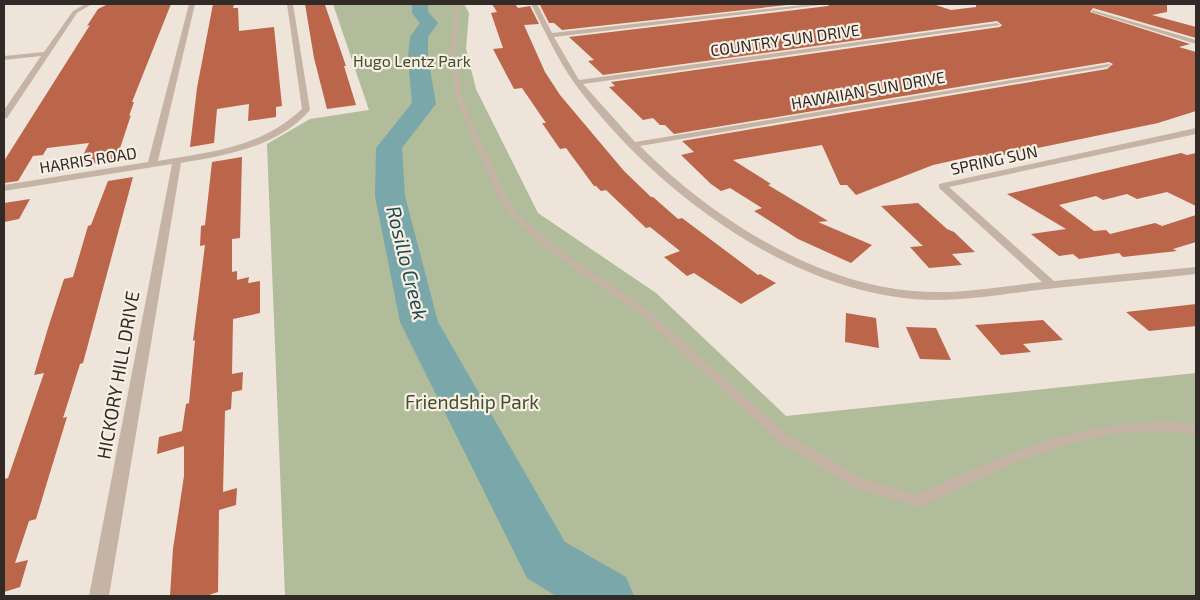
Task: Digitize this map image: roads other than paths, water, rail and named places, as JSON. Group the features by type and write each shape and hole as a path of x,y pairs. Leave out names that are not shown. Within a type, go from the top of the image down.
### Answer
{"street":[{"path":"4,116 76,12 89,4"},
{"path":"152,165 192,4"},
{"name":"HARRIS ROAD","path":"4,188 177,161 248,147 297,120 306,110 290,4"},
{"path":"534,4 578,82 633,145 670,180 777,255 832,279 884,292 929,296 962,295 1196,272"},
{"path":"551,35 825,4"},
{"path":"1094,11 1196,42"},
{"name":"COUNTRY SUN DRIVE","path":"578,82 996,25"},
{"path":"4,58 46,54"},
{"name":"HAWAIIAN SUN DRIVE","path":"633,145 1108,65"},
{"name":"SPRING SUN","path":"1052,285 942,186 1196,131"},
{"name":"HICKORY HILL DRIVE","path":"99,596 177,161"}],"lane":[{"path":"455,4 457,13 452,59 460,101 497,186 511,211 553,250 642,310 783,438 858,483 918,501 986,468 1047,443 1116,428 1178,425 1196,430"}],"waterway":[{"name":"Rosillo Creek","path":"420,4 420,13 429,23 419,37 418,57 424,104 389,148 390,196 419,322 546,560 606,596"}],"park label":[{"name":"Hugo Lentz Park","path":"412,61"},
{"name":"Friendship Park","path":"472,402"}]}
